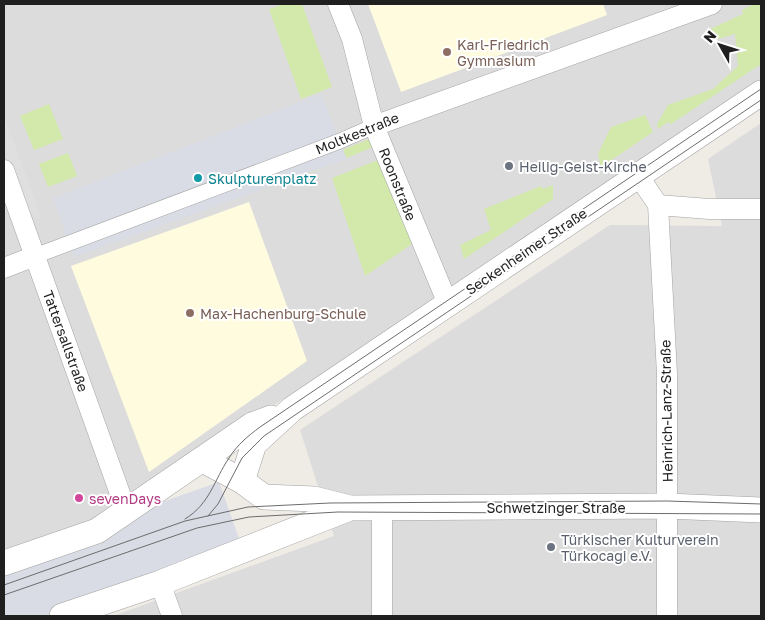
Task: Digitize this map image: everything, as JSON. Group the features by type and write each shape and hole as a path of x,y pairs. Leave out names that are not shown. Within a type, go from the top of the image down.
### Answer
{"street":[{"name":"Roonstraße","path":"338,4 352,39 374,126 448,304"},
{"name":"Moltkestraße","path":"4,268 340,141 374,126 712,4"},
{"name":"Seckenheimer Straße","path":"242,482 254,444 292,409 761,93"},
{"name":"Tattersallstraße","path":"4,170 127,513"},
{"path":"638,176 658,205 709,209 761,209"},
{"name":"Heinrich-Lanz-Straße","path":"658,205 667,374 667,616"},
{"name":"Seckenheimer Straße","path":"203,460 252,425 292,409"},
{"path":"4,563 98,532 203,460"},
{"name":"Schwetzinger Straße","path":"203,460 264,497 314,499 350,508 667,506 761,510"},
{"name":"Schwetzinger Straße","path":"62,616 160,583 350,508"},
{"path":"382,508 382,616"},
{"path":"160,583 172,616"}],"shaded area":[{"path":"4,4 761,4 761,81 446,295 277,403 89,530 4,558"},
{"name":"Karl-Friedrich Gymnasium","path":"368,4 603,4 607,15 401,92"},
{"name":"Skulpturenplatz","path":"321,94 347,159 74,257 53,198"},
{"path":"4,115 42,220 27,214 4,151"},
{"path":"761,123 761,616 113,616 334,536 300,430 610,225 722,226 708,159"},
{"name":"Max-Hachenburg-Schule","path":"249,202 307,361 149,472 71,266"},
{"path":"219,482 242,547 47,616 4,616 4,558"}],"green space":[{"path":"279,4 302,4 332,87 301,99 269,9 279,6"},
{"path":"754,4 761,4 761,64 671,124 668,122 658,129 657,124 668,105 713,89 738,66 735,34 708,42 706,31 743,14 742,10"},
{"path":"49,104 63,139 34,150 20,116"},
{"path":"645,115 653,132 601,167 598,154 611,127"},
{"path":"369,139 373,147 310,173 306,165"},
{"path":"68,153 77,176 48,187 39,164"},
{"path":"378,160 412,244 365,276 332,178"},
{"path":"553,185 553,199 464,259 460,245 491,230 484,209 541,186 543,189"}],"tram line":[{"path":"185,519 206,499 232,453 247,437 260,427 761,89"},
{"path":"208,516 218,504 242,458 264,436 761,100"},
{"path":"4,585 185,521 248,507 330,503 667,501 761,504"},
{"path":"4,595 197,528 249,517 338,512 761,514"}],"place":[{"name":"Karl-Friedrich Gymnasium","path":"447,52"},
{"name":"Heilig-Geist-Kirche","path":"509,166"},
{"name":"Skulpturenplatz","path":"198,178"},
{"name":"Max-Hachenburg-Schule","path":"190,313"},
{"name":"sevenDays","path":"79,498"},
{"name":"Türkischer Kulturverein Türkocagi e.V.","path":"551,547"}]}
